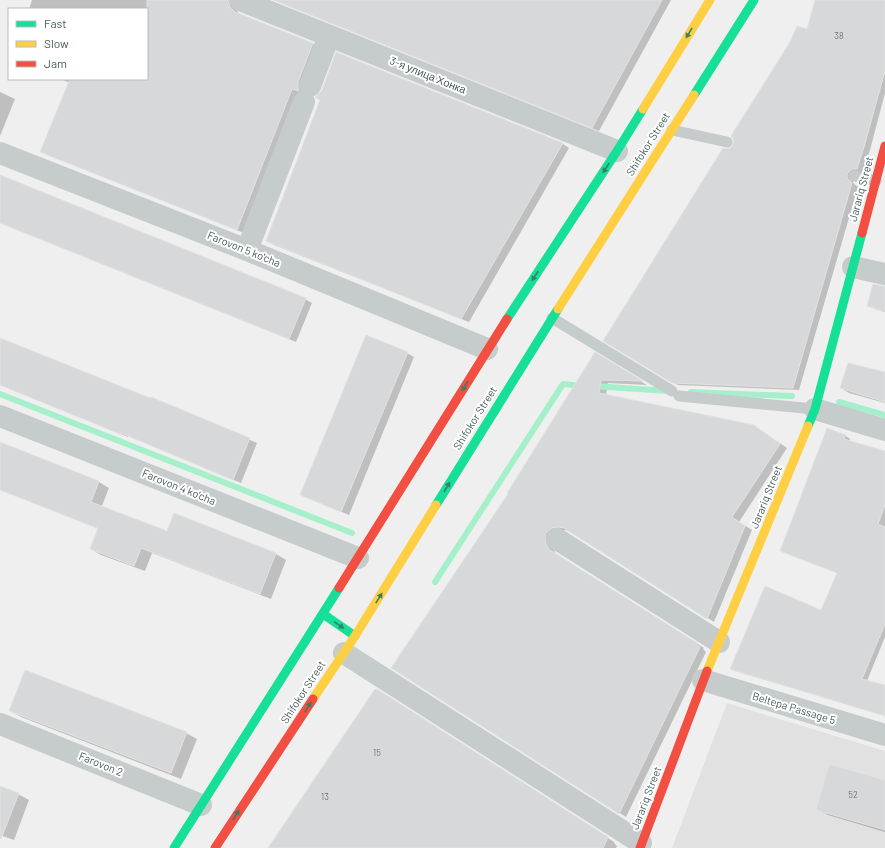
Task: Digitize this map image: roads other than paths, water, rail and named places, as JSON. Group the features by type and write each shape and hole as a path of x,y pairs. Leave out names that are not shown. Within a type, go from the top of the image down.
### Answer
{"main road":[{"name":"Shifokor Street","path":"174,848 323,614 487,349 617,151 710,0"},
{"name":"Shifokor Street","path":"215,848 349,644 552,318 754,0"},
{"name":"Jarariq Street","path":"640,846 703,680 815,409 885,146"},
{"path":"323,614 349,644"}],"street":[{"name":"3-я улица Хонка","path":"240,0 617,151"},
{"path":"247,250 329,36"},
{"name":"Farovon 5 ko'cha","path":"0,153 247,250 487,349"},
{"path":"853,267 885,274"},
{"path":"815,409 885,430"},
{"name":"Farovon 4 ko'cha","path":"0,416 358,558"},
{"path":"557,539 719,642"},
{"path":"349,644 640,846"},
{"name":"Beltepa Passage 5","path":"703,680 885,735"},
{"name":"Farovon 2","path":"0,724 201,805"}],"lane":[{"path":"672,130 727,142"},
{"path":"854,176 876,180"},
{"path":"552,318 675,394 815,409"}],"waterway":[{"path":"435,582 563,384 582,386"},
{"path":"593,386 668,391"},
{"path":"691,392 792,396"},
{"path":"0,394 352,533"},
{"path":"839,402 885,415"}]}
